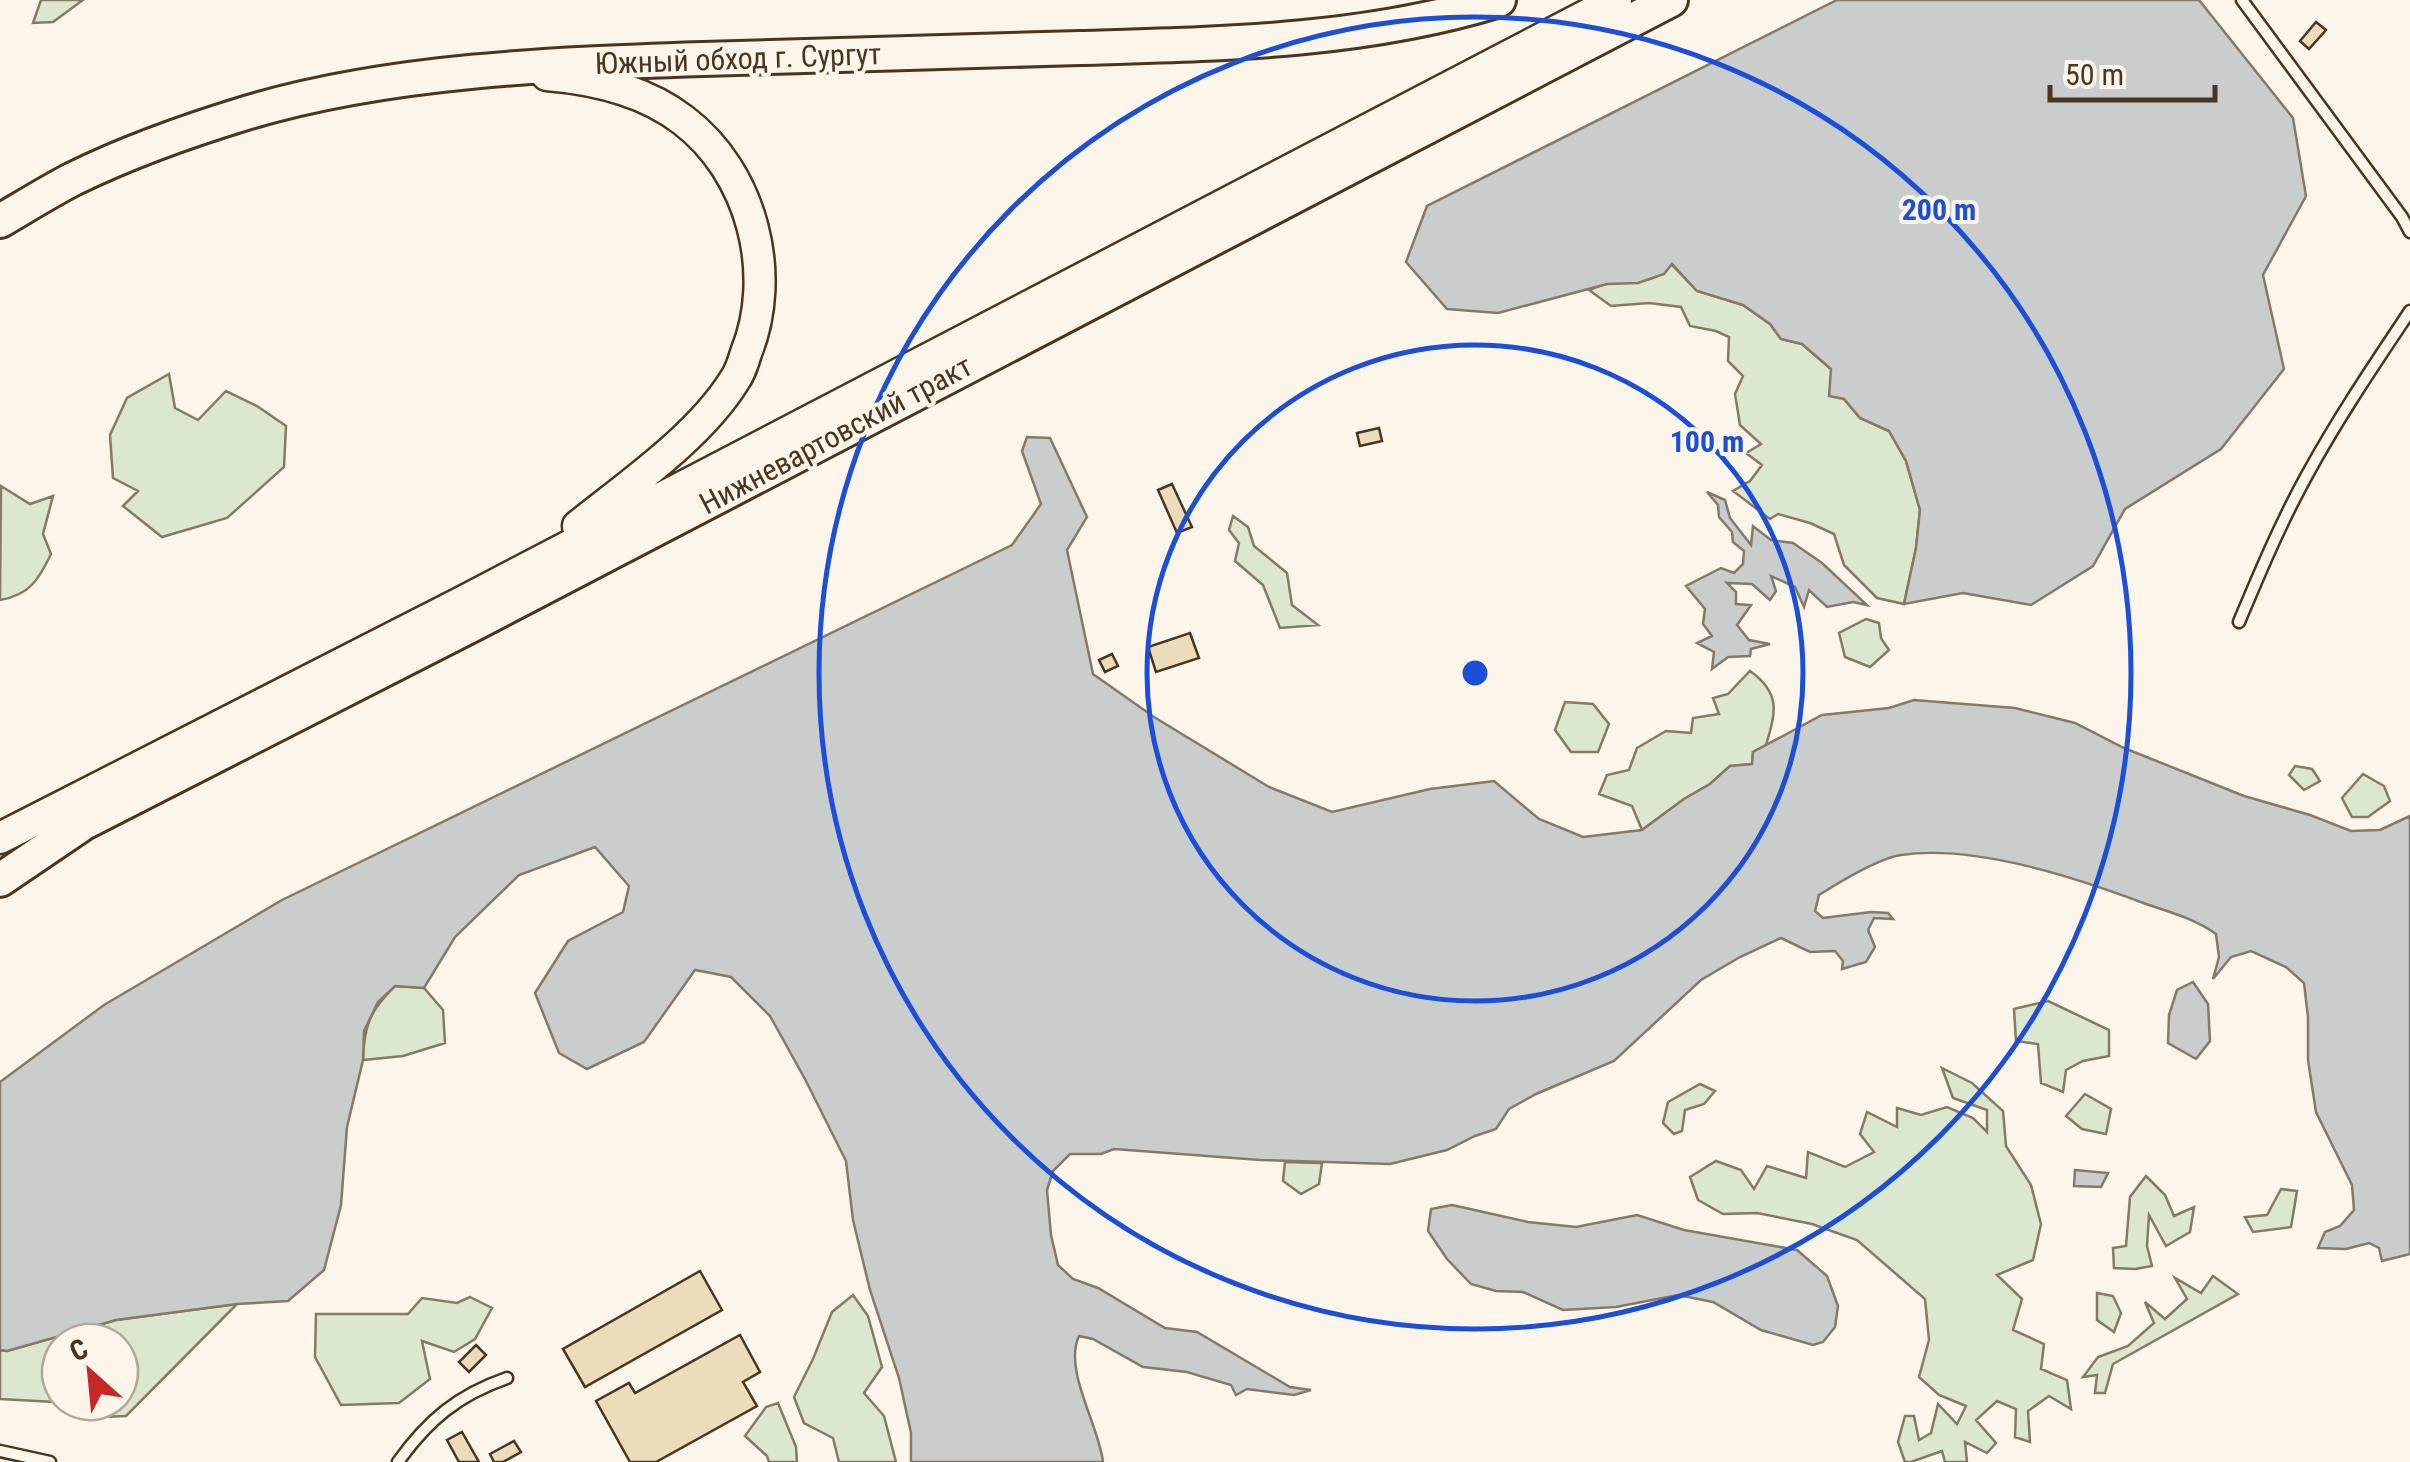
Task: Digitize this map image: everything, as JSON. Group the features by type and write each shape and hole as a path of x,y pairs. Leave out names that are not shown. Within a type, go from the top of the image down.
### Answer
{"highway":[{"name":"Южный обход г. Сургут","path":"0,221 73,180 162,141 248,112 319,95 484,71 623,62 1190,45 1318,36 1412,22 1499,0"},
{"name":"Нижневартовский тракт","path":"84,822 456,634 1671,0"},
{"path":"0,880 84,822"}],"main road":[{"name":"Нижневартовский тракт","path":"0,838 462,602 1616,0"},
{"path":"462,602 578,526 672,449 715,407 736,378 753,337 761,298 754,229 738,188 717,152 684,120 649,99 614,86 577,77 484,71"},
{"name":"Нижневартовский тракт","path":"0,866 84,822"}],"lane":[{"path":"2242,0 2410,232"},
{"path":"2239,622 2308,472 2410,311"},
{"path":"398,1462 436,1416 478,1388 508,1378"},
{"path":"0,1451 50,1462"}],"green space":[{"path":"41,0 83,0 53,22 33,23"},
{"path":"1671,264 1697,291 1743,305 1770,324 1781,339 1802,344 1831,369 1844,399 1860,418 1889,431 1906,461 1920,510 1904,604 1877,598 1844,565 1834,534 1778,514 1770,519 1733,491 1750,481 1762,465 1746,453 1761,444 1740,425 1735,394 1743,376 1728,361 1729,337 1690,326 1681,307 1649,303 1611,306 1589,290 1650,279"},
{"path":"169,374 175,408 198,420 226,391 286,426 284,467 227,518 162,537 123,506 138,491 113,478 110,435 127,398"},
{"path":"1,486 30,504 53,496 43,534 51,554 47,563 26,590 0,600"},
{"path":"1233,516 1248,527 1254,546 1287,573 1292,605 1318,625 1280,628 1263,585 1235,561 1239,543 1229,530"},
{"path":"1866,619 1879,623 1881,638 1889,650 1870,667 1845,657 1839,633"},
{"path":"1750,671 1767,687 1774,713 1766,745 1753,752 1752,764 1730,766 1642,830 1632,806 1599,794 1607,775 1629,770 1637,748 1666,731 1691,733 1693,718 1719,714 1713,698 1728,694"},
{"path":"1565,702 1593,704 1609,724 1598,752 1571,752 1555,730"},
{"path":"2295,766 2312,769 2320,781 2304,790 2289,775"},
{"path":"2363,774 2384,786 2390,801 2368,817 2352,817 2342,798"},
{"path":"395,986 424,988 443,1010 445,1043 403,1056 363,1060 370,1019"},
{"path":"2048,1001 2109,1030 2109,1056 2083,1061 2066,1070 2063,1092 2041,1083 2038,1044 2016,1041 2014,1009"},
{"path":"1942,1068 1972,1083 2003,1111 2006,1146 2031,1185 2041,1224 2033,1260 1997,1275 2022,1299 2013,1330 2044,1344 2041,1369 2067,1380 2071,1409 2049,1396 2028,1411 2030,1442 2015,1437 2016,1409 1997,1401 1976,1420 1996,1443 1987,1453 1965,1442 1967,1462 1945,1462 1942,1451 1905,1462 1898,1442 1905,1416 1914,1416 1919,1440 1931,1433 1938,1404 1957,1424 1966,1406 1939,1395 1919,1377 1929,1340 1925,1299 1857,1240 1812,1224 1757,1213 1723,1214 1698,1200 1690,1177 1716,1161 1741,1170 1754,1189 1767,1166 1806,1178 1808,1152 1845,1167 1874,1152 1860,1134 1867,1112 1897,1127 1897,1108 1921,1115 1947,1107 1973,1118 1987,1132 1987,1110 1953,1098"},
{"path":"1700,1084 1715,1091 1704,1104 1685,1110 1682,1131 1674,1134 1663,1123 1668,1102"},
{"path":"2085,1094 2111,1109 2106,1134 2082,1129 2066,1116"},
{"path":"1285,1162 1322,1163 1319,1184 1301,1194 1283,1181"},
{"path":"2146,1176 2165,1195 2174,1216 2194,1207 2190,1232 2166,1246 2149,1215 2147,1246 2152,1266 2114,1268 2113,1248 2126,1246 2130,1197"},
{"path":"2281,1189 2297,1191 2291,1227 2253,1232 2245,1217 2267,1215"},
{"path":"2213,1276 2238,1294 2113,1364 2105,1393 2095,1393 2097,1375 2083,1377 2098,1357 2128,1346 2154,1323 2145,1302 2165,1319 2187,1299 2175,1278 2201,1293"},
{"path":"2097,1293 2113,1296 2121,1313 2114,1332 2097,1320"},
{"path":"853,1295 868,1316 882,1367 864,1393 884,1416 896,1462 839,1462 833,1438 804,1423 794,1397 832,1312"},
{"path":"470,1297 492,1308 475,1339 454,1352 422,1341 430,1379 399,1403 341,1405 315,1357 316,1314 408,1314 422,1298 457,1303"},
{"path":"237,1304 140,1402 140,1322 109,1322"},
{"path":"40,1342 40,1401 0,1399 0,1350"},
{"path":"778,1403 796,1447 797,1462 769,1462 745,1436 766,1407"}],"shaded area":[{"path":"1837,0 2199,0 2293,118 2306,196 2263,275 2284,369 2221,449 2125,509 2093,566 2031,605 1963,593 1904,604 1920,510 1906,461 1889,431 1860,418 1844,399 1829,396 1831,369 1802,344 1781,339 1770,324 1743,305 1697,291 1672,264 1664,274 1638,283 1607,284 1498,313 1447,309 1406,262 1427,206"},
{"path":"1027,437 1050,438 1087,517 1067,550 1093,674 1154,717 1269,787 1332,812 1430,789 1494,781 1539,819 1583,837 1642,830 1730,766 1752,764 1753,752 1822,715 1889,708 1914,700 2015,708 2075,723 2124,748 2244,796 2351,831 2380,830 2410,816 2410,1254 2382,1261 2379,1248 2369,1243 2346,1249 2318,1248 2325,1232 2340,1226 2354,1210 2352,1185 2316,1112 2308,1060 2304,983 2286,967 2251,951 2231,957 2213,979 2219,957 2216,934 2182,916 2089,884 1993,859 1961,854 1901,855 1870,866 1819,895 1815,911 1823,918 1871,912 1888,913 1893,919 1874,918 1868,930 1875,947 1866,962 1842,969 1843,961 1835,951 1810,952 1781,938 1701,980 1614,1061 1536,1094 1509,1109 1496,1129 1447,1150 1390,1164 1260,1160 1114,1149 1101,1154 1070,1154 1053,1171 1047,1190 1058,1265 1073,1279 1098,1288 1165,1328 1197,1332 1290,1387 1311,1390 1294,1395 1247,1389 1236,1395 1231,1385 1187,1372 1143,1367 1093,1339 1079,1336 1075,1365 1103,1462 911,1462 911,1433 853,1220 846,1161 770,1016 731,977 695,970 644,1042 587,1069 559,1053 535,993 568,941 623,912 629,886 595,847 519,875 455,937 424,988 395,986 378,1002 364,1031 363,1060 347,1127 341,1205 324,1270 288,1301 109,1322 40,1322 40,1342 0,1350 0,1082 104,1005 282,900 1012,545 1041,504 1022,451"},
{"path":"1707,492 1725,500 1730,518 1751,545 1753,526 1771,540 1793,543 1822,563 1867,605 1853,602 1827,607 1809,590 1804,607 1795,587 1771,576 1776,591 1770,600 1752,584 1727,583 1736,592 1736,604 1751,605 1737,625 1749,640 1770,644 1751,649 1750,656 1728,657 1712,669 1714,652 1697,643 1712,636 1703,624 1705,609 1686,586 1721,568 1734,573 1743,564 1744,551 1733,542 1732,532 1719,517 1718,505"},
{"path":"2193,982 2208,1004 2210,1041 2196,1059 2168,1043 2169,1015 2177,990"},
{"path":"2075,1170 2108,1173 2101,1187 2074,1186"},
{"path":"1452,1205 1528,1222 1576,1227 1637,1215 1684,1230 1797,1250 1827,1276 1838,1306 1835,1327 1823,1342 1813,1345 1761,1330 1713,1302 1678,1295 1616,1307 1563,1310 1523,1292 1496,1291 1471,1284 1428,1231 1431,1209"}],"building":[{"path":"2316,22 2326,30 2309,49 2300,41"},
{"path":"1379,428 1382,441 1360,446 1357,433"},
{"path":"1172,484 1192,527 1177,533 1158,490"},
{"path":"1190,633 1199,658 1156,672 1148,647"},
{"path":"1112,654 1118,666 1105,672 1099,660"},
{"path":"700,1271 722,1310 585,1387 563,1349"},
{"path":"740,1335 760,1372 743,1382 757,1406 656,1462 630,1462 596,1401 629,1383 635,1393"},
{"path":"476,1345 486,1355 469,1372 459,1362"},
{"path":"462,1432 479,1462 459,1462 447,1440"},
{"path":"514,1441 521,1452 503,1462 494,1462 490,1454"}]}
